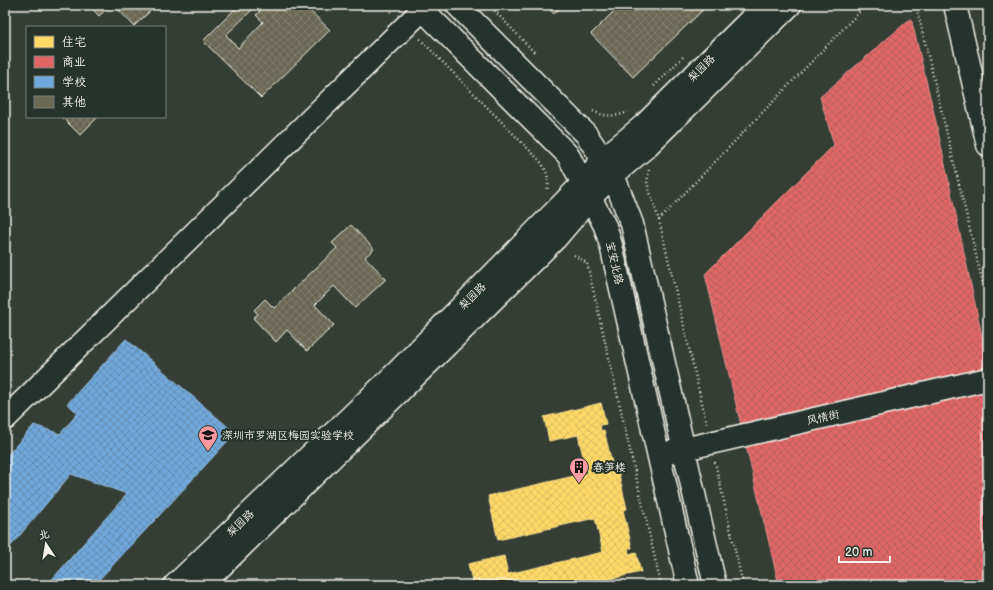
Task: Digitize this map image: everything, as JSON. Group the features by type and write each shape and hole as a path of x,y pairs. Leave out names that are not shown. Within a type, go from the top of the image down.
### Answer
{"street":[{"path":"457,5 580,129 608,167 632,224 685,448 715,585"},
{"name":"梨园路","path":"175,585 587,190 644,125 765,5"},
{"name":"梨园路","path":"608,167 645,148 790,5"},
{"path":"955,5 988,145"},
{"path":"5,419 406,25 420,7"},
{"name":"宝安北路","path":"420,7 568,156 605,226 611,245 688,585"},
{"name":"梨园路","path":"202,585 555,239 587,190"},
{"name":"风情街","path":"658,455 988,379"}],"path":[{"path":"386,5 540,161 545,168 549,179 548,190 544,196"},
{"path":"659,220 866,5"},
{"path":"916,5 988,305"},
{"path":"602,115 618,116 630,111"},
{"path":"647,183 659,220 743,585"},
{"path":"574,255 587,263 661,585"}],"building: 住宅":[{"name":"春笋楼","path":"601,403 606,424 600,425 601,431 604,430 613,467 617,466 627,509 623,510 632,548 628,548 629,554 636,552 641,572 585,585 473,585 468,564 504,556 508,574 603,552 595,518 498,540 488,496 587,473 578,435 549,441 544,417"}],"building: 商业":[{"path":"911,18 934,113 988,364 988,585 779,585 705,274 834,145 820,97"}],"building: 学校":[{"path":"126,339 235,433 94,585 47,585 127,494 71,474 5,553 5,458 34,425 60,434 78,413 67,404"}],"building: 其他":[{"path":"89,5 111,5 99,16"},
{"path":"114,5 157,5 134,26"},
{"path":"239,5 304,5 330,30 261,98 203,41","holes":["256,6 260,11 256,15 263,22 238,48 226,35"]},
{"path":"546,5 563,5 554,14"},
{"path":"620,5 708,5 633,77 591,34"},
{"path":"63,118 97,118 80,135"},
{"path":"351,225 374,249 365,257 386,279 355,308 334,286 315,305 334,325 307,351 287,330 276,342 253,318 258,314 254,310 265,299 274,308 337,248 332,243"}],"place":[{"name":"深圳市罗湖区梅园实验学校","path":"208,452"},
{"name":"春笋楼","path":"579,484"}]}
